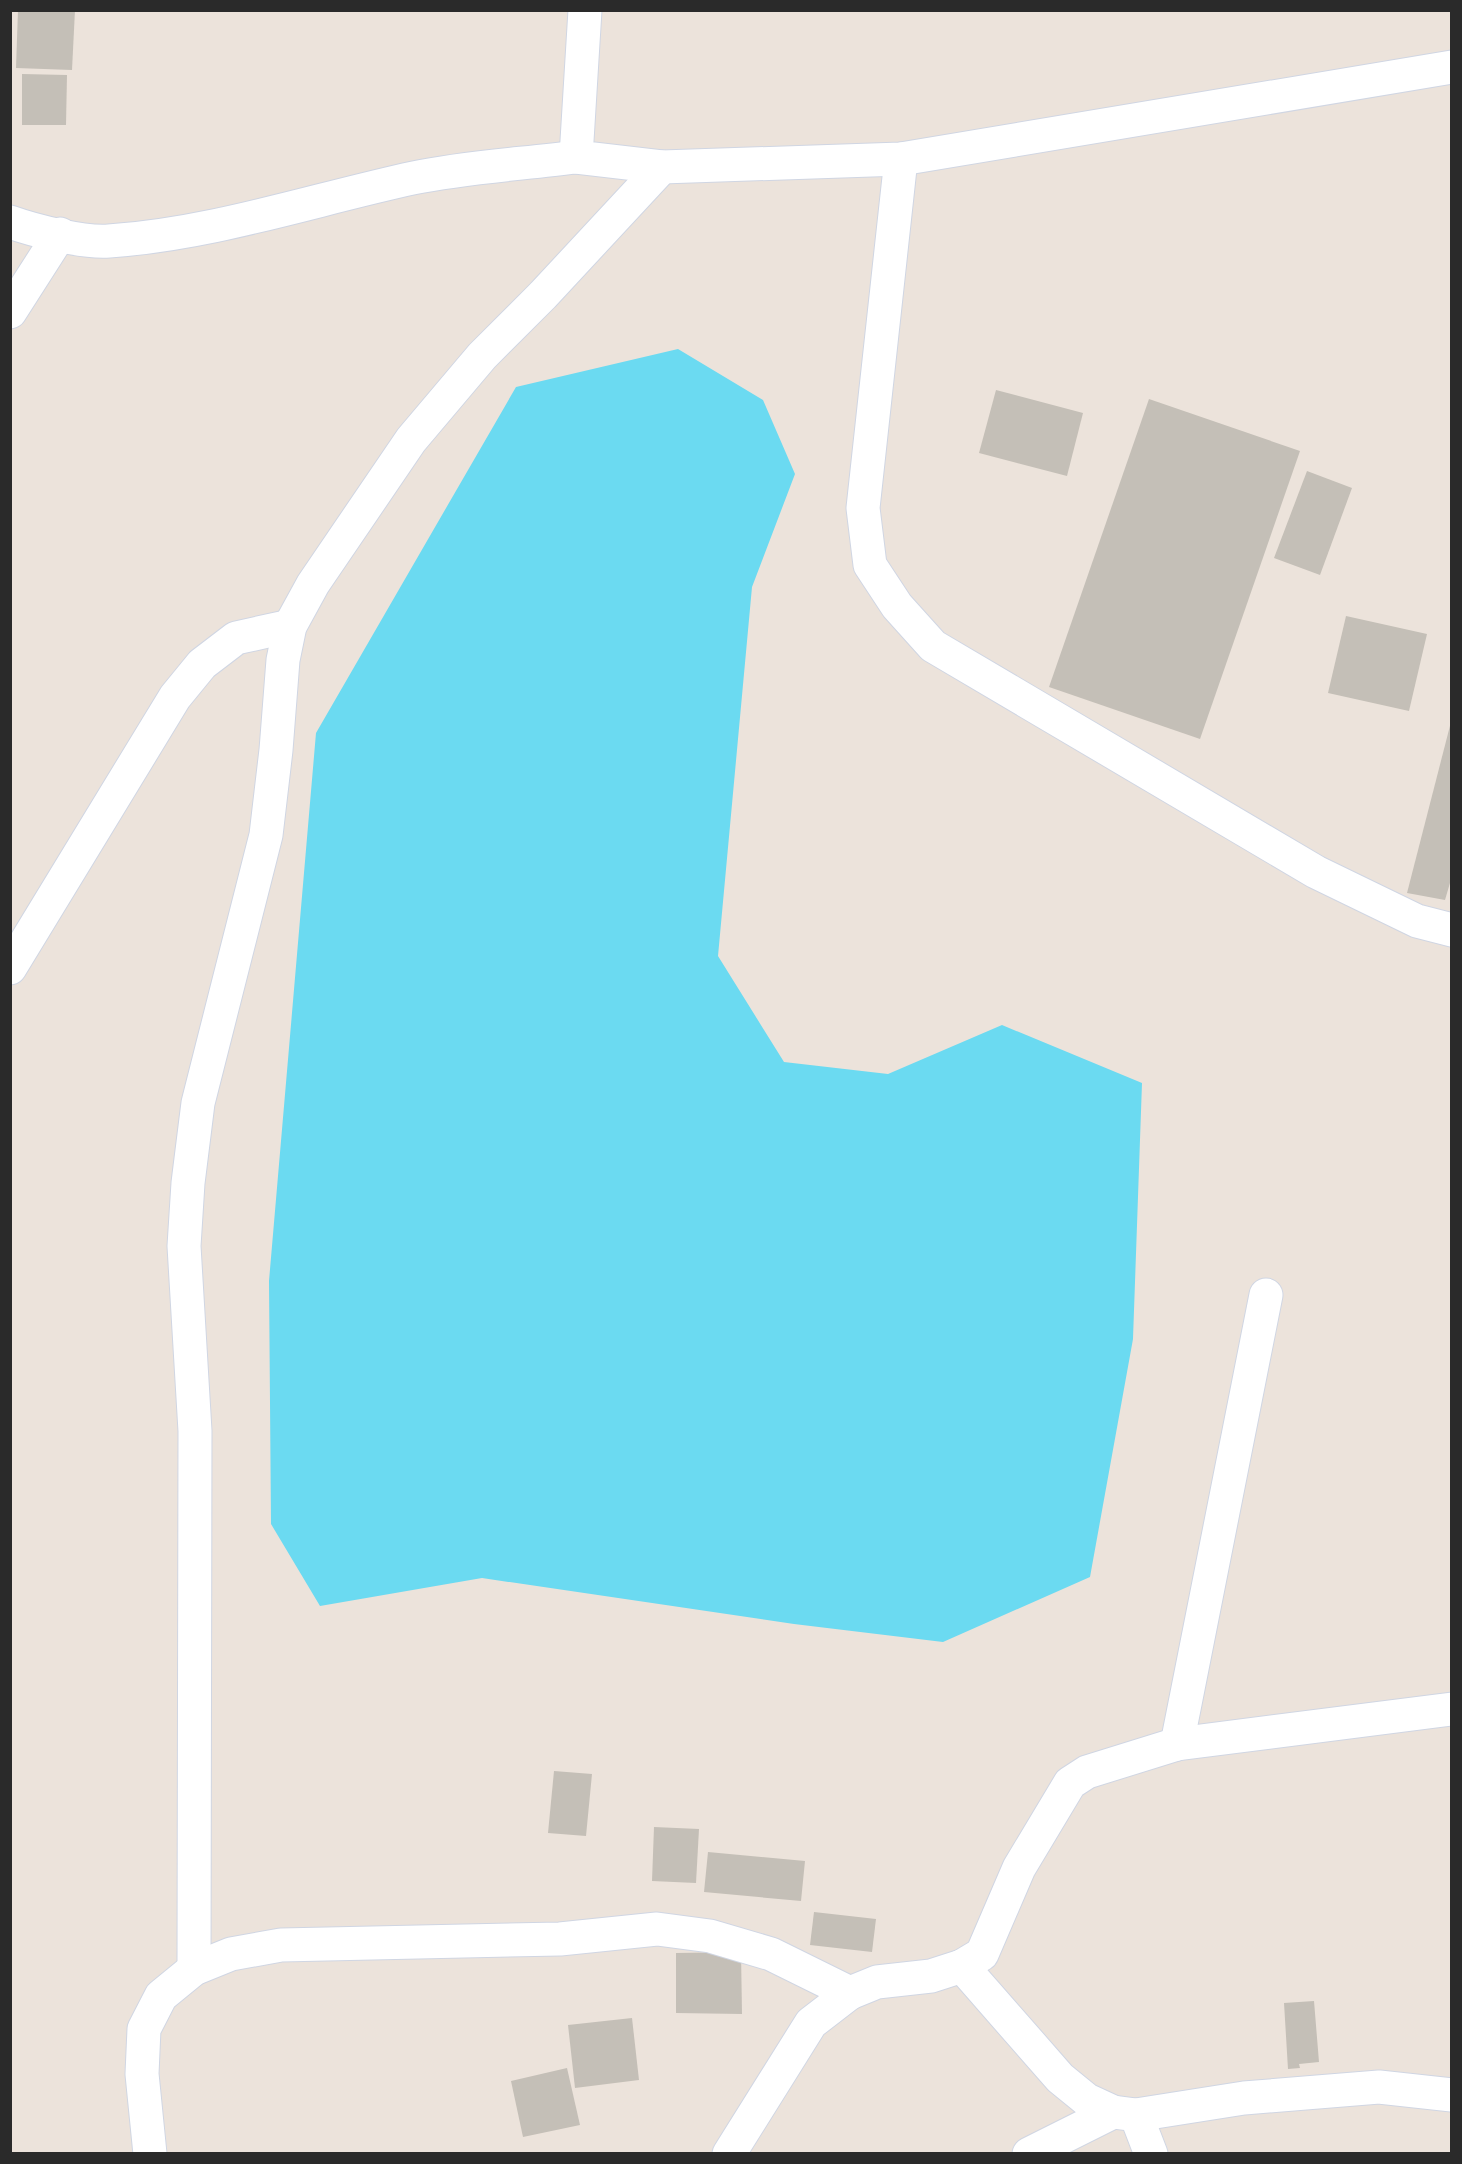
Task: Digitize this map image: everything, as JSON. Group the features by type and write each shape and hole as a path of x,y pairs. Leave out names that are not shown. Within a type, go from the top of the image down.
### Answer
{"street":[{"path":"576,157 585,10"},
{"path":"10,222 31,230 106,242 174,232 271,213 415,177 576,157 662,167 901,159 1452,67"},
{"path":"901,159 863,508 870,565 897,606 933,646 1316,872 1418,921 1452,930"},
{"path":"194,1969 195,1431 184,1246 198,1103 266,835 283,660 290,626 313,584 411,440 482,356 543,295 662,167"},
{"path":"10,312 60,234"},
{"path":"10,968 175,697 202,664 236,638 290,626"},
{"path":"1177,1744 1266,1295"},
{"path":"729,2154 811,2023 850,1993 877,1982 931,1976 962,1966 982,1954 1019,1868 1070,1783 1087,1772 1177,1744 1452,1709"},
{"path":"150,2154 142,2074 144,2030 161,1996 194,1969 231,1954 281,1945 560,1939 657,1929 710,1936 771,1954 850,1993"},
{"path":"962,1966 1060,2078 1087,2100 1124,2114 1151,2154"},
{"path":"1029,2154 1124,2114 1244,2098 1379,2087 1452,2095"}],"water":[{"path":"678,349 763,400 795,474 752,587 718,956 784,1062 888,1074 1002,1025 1142,1083 1133,1339 1090,1577 943,1642 794,1624 482,1578 320,1606 271,1524 269,1281 316,733 516,387"}],"building":[{"path":"18,10 75,10 72,70 16,68"},
{"path":"22,74 67,75 66,125 22,125"},
{"path":"996,390 1083,413 1067,476 979,453"},
{"path":"1149,399 1300,451 1200,739 1049,687"},
{"path":"1307,471 1352,488 1320,575 1274,558"},
{"path":"1346,616 1427,634 1409,711 1328,693"},
{"path":"1452,718 1452,876 1445,900 1407,893"},
{"path":"554,1771 592,1774 586,1836 548,1833"},
{"path":"654,1827 699,1829 696,1883 652,1881"},
{"path":"708,1852 805,1861 801,1901 704,1892"},
{"path":"814,1912 876,1919 872,1952 810,1945"},
{"path":"741,1952 742,2014 676,2013 676,1953"},
{"path":"1314,2001 1319,2062 1299,2064 1300,2068 1288,2069 1284,2003"},
{"path":"632,2018 639,2080 575,2088 568,2025"},
{"path":"567,2068 580,2125 523,2137 511,2081"}]}
